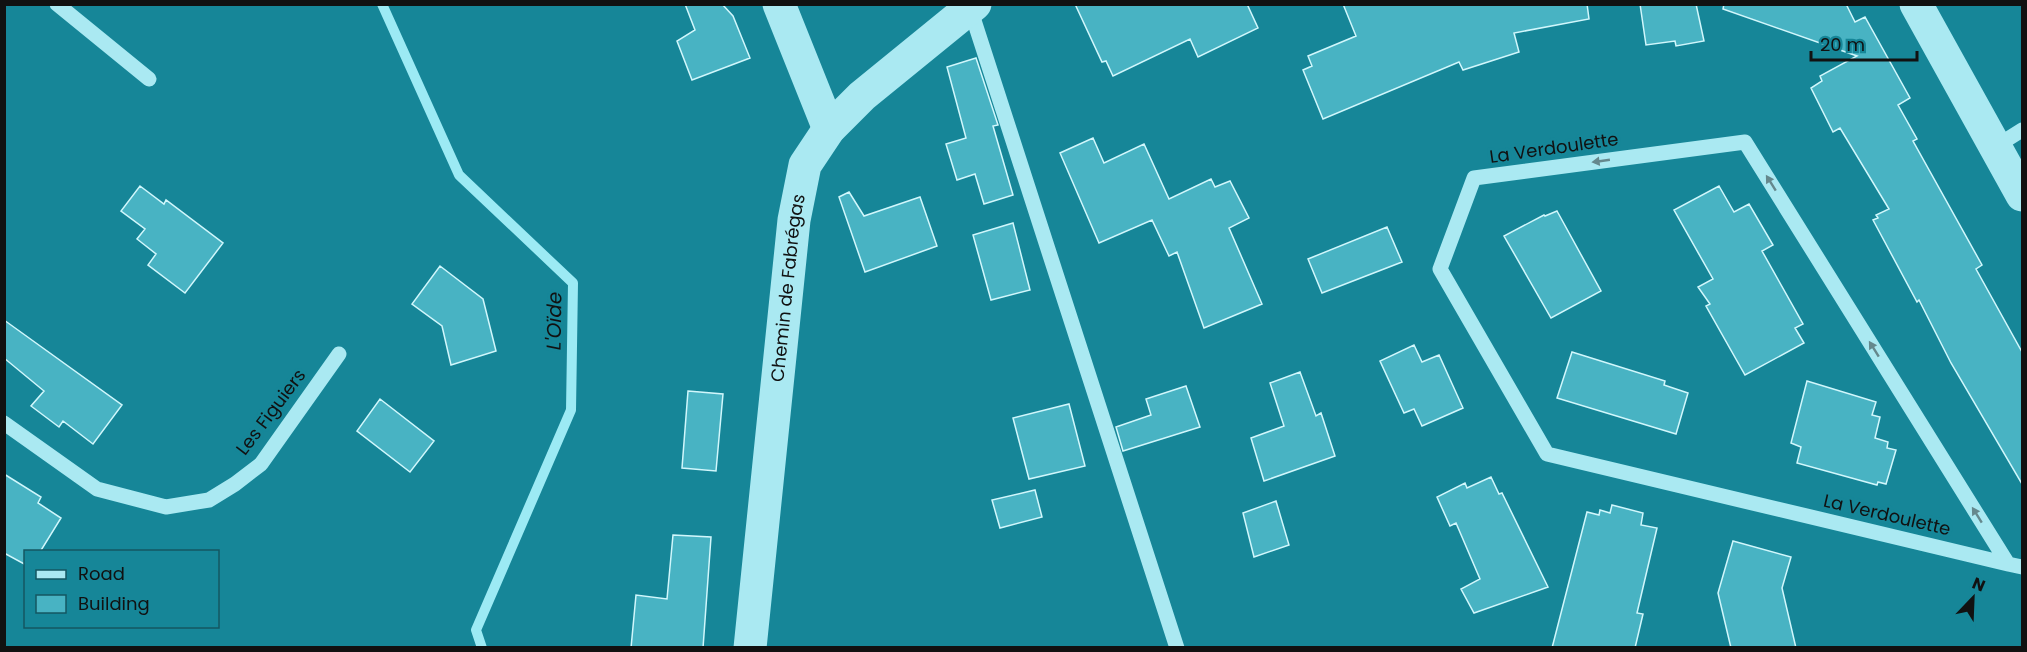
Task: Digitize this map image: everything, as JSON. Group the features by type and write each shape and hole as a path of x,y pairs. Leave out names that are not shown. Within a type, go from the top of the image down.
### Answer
{"street":[{"path":"779,4 829,129"},
{"path":"1916,4 2022,195"},
{"name":"Chemin de Fabrégas","path":"750,648 794,220 805,165 829,129 862,96 973,6"}],"lane":[{"path":"57,4 149,79"},
{"path":"973,6 1177,648"},
{"path":"1995,147 2022,130"},
{"name":"La Verdoulette","path":"1745,142 2015,566 1547,454 1440,269 1474,178 1745,142"},
{"name":"Les Figuiers","path":"4,423 97,489 166,507 209,500 261,464 339,354"}],"building":[{"path":"685,4 722,4 733,16 750,58 692,80 677,41 695,30"},
{"path":"1075,4 1247,4 1258,28 1198,57 1190,39 1113,76 1106,61 1102,62"},
{"path":"1343,4 1587,4 1589,19 1514,33 1519,52 1463,70 1459,62 1323,119 1303,70 1312,66 1308,56 1356,36"},
{"path":"1640,4 1696,4 1704,41 1676,46 1675,41 1646,45"},
{"path":"1724,4 1846,4 1855,22 1865,17 1910,98 1898,105 1917,139 1913,141 1982,265 1976,269 2022,352 2022,484 1951,363 1919,300 1917,302 1873,220 1878,218 1876,215 1889,209 1840,128 1833,132 1811,88 1822,81 1820,76 1857,56 1723,9"},
{"path":"976,58 998,125 993,126 1013,195 984,204 975,174 957,180 946,144 966,138 947,67"},
{"path":"1093,138 1104,163 1144,144 1169,199 1211,179 1215,187 1230,181 1249,218 1229,228 1262,304 1204,328 1177,252 1169,256 1152,220 1099,243 1060,153"},
{"path":"140,186 164,204 166,200 223,243 185,293 148,265 156,254 137,239 145,229 121,211"},
{"path":"1719,186 1734,212 1749,204 1773,245 1762,251 1803,324 1795,328 1804,343 1745,375 1706,306 1710,304 1698,287 1713,279 1674,210"},
{"path":"849,192 864,216 920,197 937,246 865,272 839,197"},
{"path":"1557,211 1601,291 1551,318 1504,236 1544,215"},
{"path":"1013,223 1030,290 991,300 973,235"},
{"path":"1387,227 1402,262 1322,293 1308,259"},
{"path":"440,266 483,299 496,351 451,365 442,326 412,304"},
{"path":"4,320 122,405 93,444 63,421 59,427 31,406 44,391 4,358"},
{"path":"1414,345 1422,362 1439,355 1463,408 1422,426 1414,409 1404,413 1380,361"},
{"path":"1572,352 1665,381 1664,385 1688,393 1676,434 1557,398"},
{"path":"1300,372 1316,416 1321,413 1335,456 1264,481 1251,438 1284,426 1270,383"},
{"path":"1807,381 1876,402 1872,415 1880,417 1875,438 1888,442 1887,448 1896,450 1886,484 1878,482 1877,485 1797,463 1801,447 1791,443"},
{"path":"1186,386 1200,427 1123,451 1116,427 1151,415 1146,399"},
{"path":"688,391 723,394 716,471 682,468"},
{"path":"380,399 434,441 410,472 357,431"},
{"path":"1069,404 1085,466 1029,479 1013,418"},
{"path":"4,474 41,497 38,503 61,518 41,550 24,550 24,564 4,553"},
{"path":"1491,477 1499,494 1502,493 1548,587 1474,613 1461,589 1480,579 1456,523 1450,526 1437,497 1465,483 1467,488"},
{"path":"1035,490 1042,517 1000,528 992,500"},
{"path":"1276,501 1289,545 1254,557 1243,513"},
{"path":"1612,505 1643,513 1641,525 1657,528 1637,613 1643,614 1635,648 1552,648 1587,512 1599,515 1600,510 1610,513"},
{"path":"673,535 711,537 703,648 631,648 636,595 667,599"},
{"path":"1733,541 1791,557 1782,588 1796,648 1731,648 1718,593"}],"waterway":[{"name":"L'Oïde","path":"382,4 459,175 573,283 571,410 476,630 482,648"}]}
